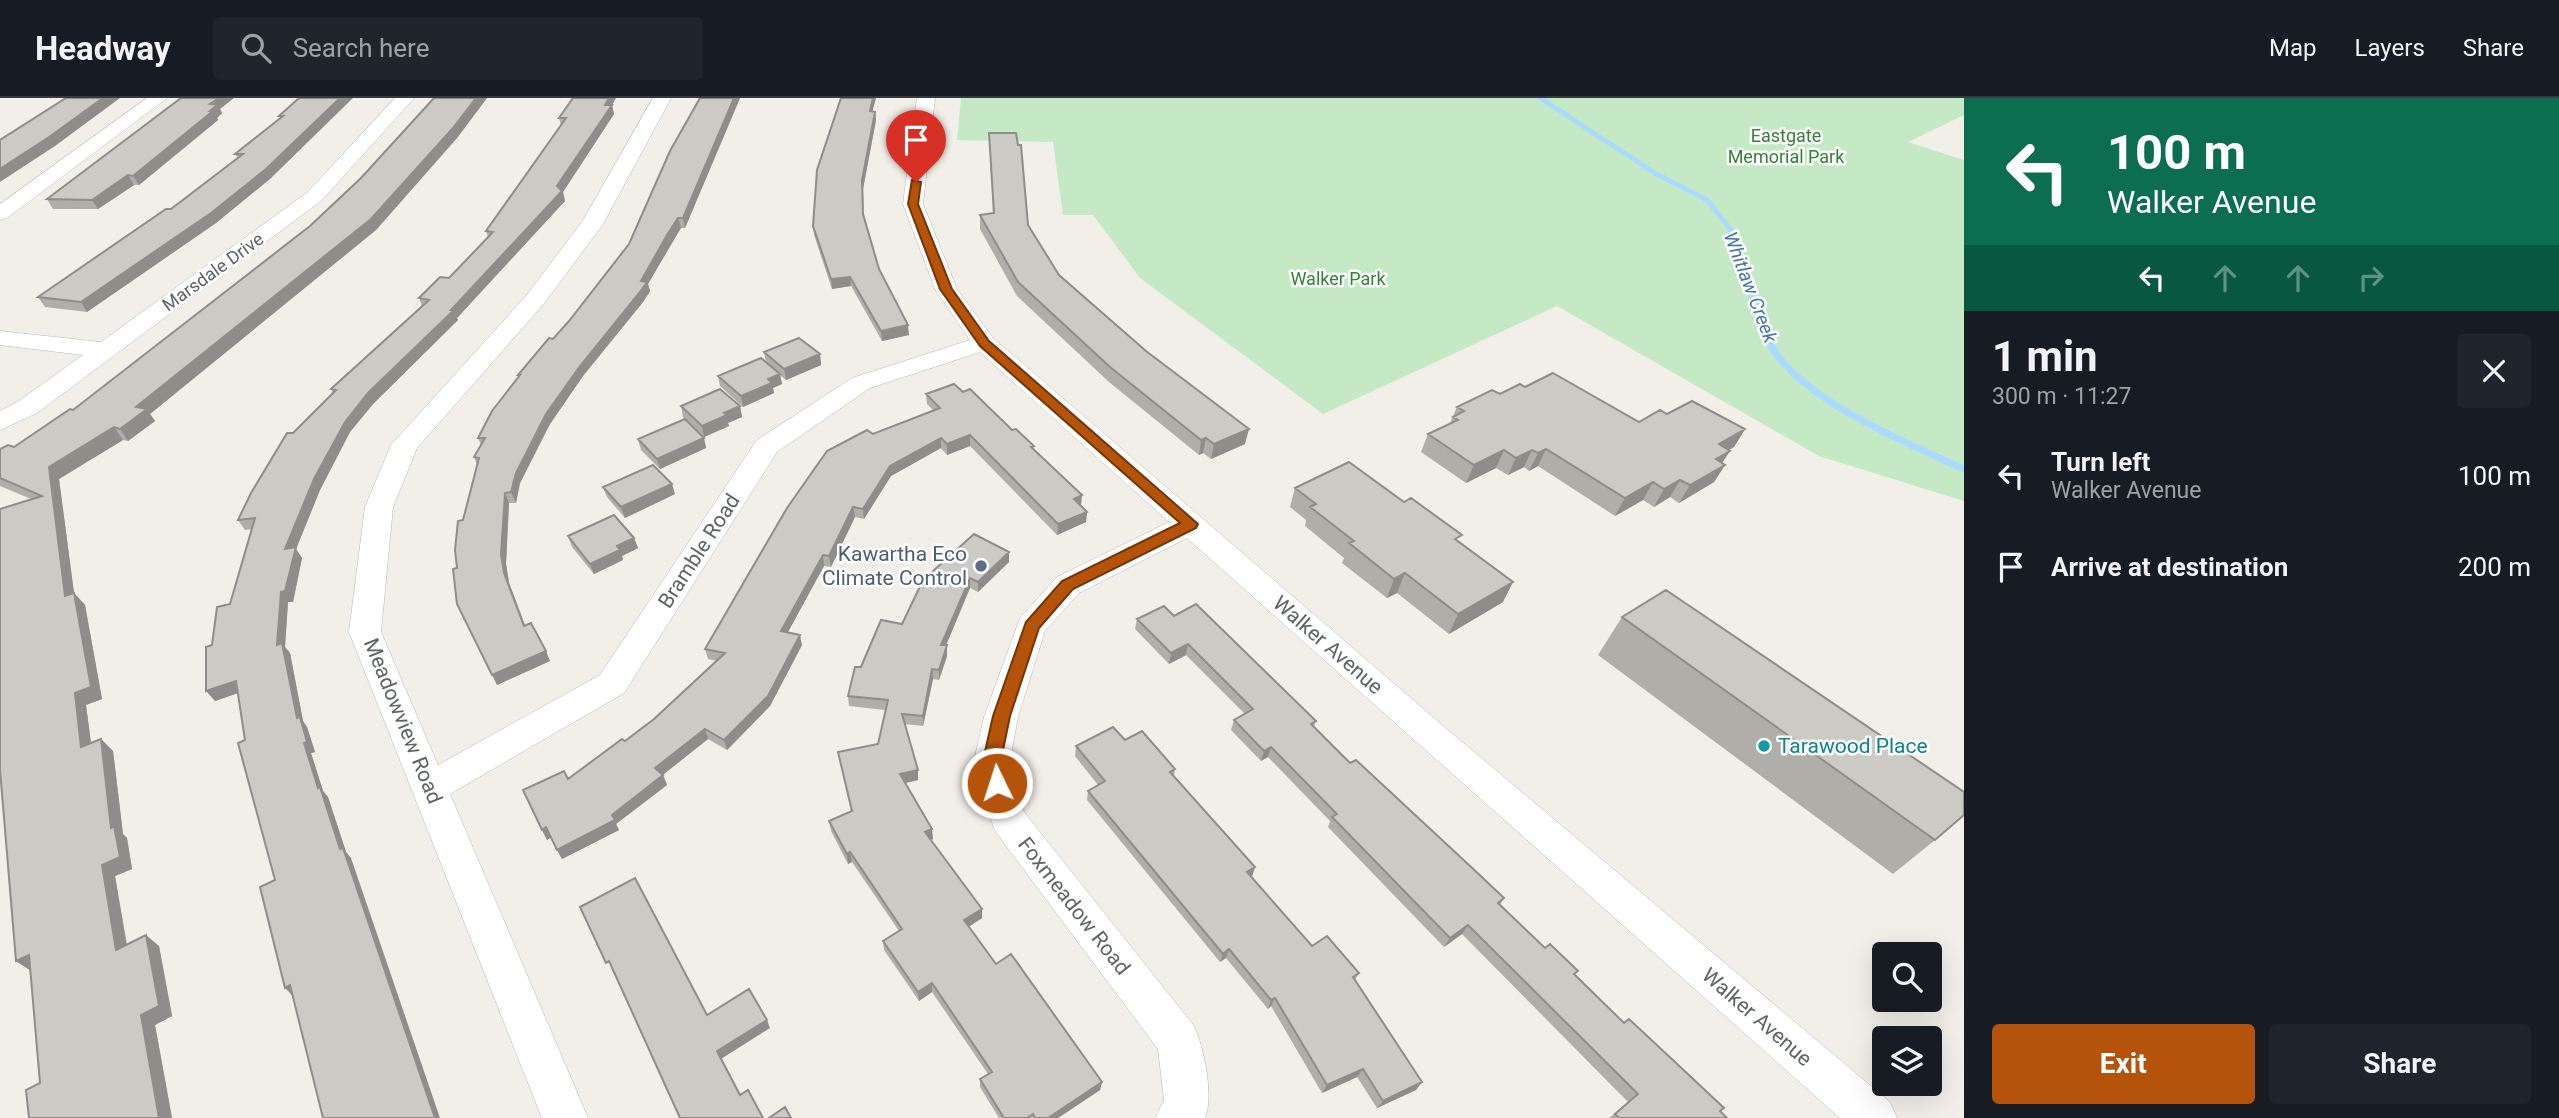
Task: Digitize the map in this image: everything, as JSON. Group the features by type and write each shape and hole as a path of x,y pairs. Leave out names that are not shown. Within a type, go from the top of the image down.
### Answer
{"street":[{"path":"0,214 158,98"},
{"name":"Marsdale Drive","path":"0,422 28,407 315,196 405,98"},
{"name":"Meadowview Road","path":"565,1118 365,632 379,507 405,445 534,301 592,224 662,98"},
{"name":"Walker Avenue","path":"926,98 913,204 946,289 984,343 1874,1118"},
{"path":"0,338 106,350"},
{"name":"Bramble Road","path":"431,787 612,684 767,446 861,383 984,343"},
{"name":"Foxmeadow Road","path":"1178,1118 1187,1106 1179,1041 1008,820 991,765 1002,716 1031,626 1068,585 1190,524"}],"green space":[{"path":"961,98 1964,98 1964,115 1908,142 1964,160 1964,501 1819,456 1557,306 1323,414 1140,278 1093,215 1063,215 1053,142 957,140"}],"building":[{"path":"66,98 103,98 0,169 0,140"},
{"path":"181,98 219,98 210,104 217,105 210,111 213,111 133,176 128,175 92,200 47,199"},
{"path":"299,98 340,98 266,169 211,213 81,302 38,297 166,209 171,209 243,154 235,154 283,116 279,116"},
{"path":"434,98 476,98 453,128 371,219 136,407 147,409 120,429 114,427 49,467 65,596 74,593 91,687 75,693 81,747 101,739 111,828 114,826 120,857 102,865 116,950 146,935 159,1006 141,1015 159,1118 29,1118 26,1090 40,1083 29,955 16,961 0,770 0,509 42,496 0,478 0,449 8,445 14,447 70,409 73,410 310,226 361,178"},
{"path":"573,98 609,98 605,105 612,105 557,186 562,191 451,310 454,310 368,393 345,422 314,479 285,549 296,547 285,591 281,592 277,645 282,643 297,718 300,717 307,742 304,743 318,788 320,787 340,849 343,848 435,1118 323,1118 290,985 285,988 260,887 275,880 238,743 245,740 236,681 206,691 206,647 212,645 217,607 230,604 255,518 238,520 287,433 293,433 336,390 331,389 429,300 419,298 440,277 449,278 493,232 486,231 566,118 559,118"},
{"path":"700,98 734,98 683,218 678,218 641,281 647,282 580,366 546,414 516,473 511,492 505,493 501,554 504,573 524,626 531,623 546,651 492,675 457,604 453,569 457,568 455,550 458,521 463,520 479,458 474,457 485,438 478,438 492,411 518,375 549,338 553,339 569,321 629,244 670,151"},
{"path":"841,98 873,98 870,111 875,112 862,180 863,214 879,269 908,325 881,331 850,277 831,279 813,226 817,170"},
{"path":"989,133 1016,133 1018,145 1021,145 1028,225 1059,275 1146,351 1249,429 1214,444 1206,438 1201,440 1110,367 1018,282 980,215 994,213"},
{"path":"799,338 820,354 784,369 764,352"},
{"path":"761,358 780,374 768,379 772,383 741,396 718,376"},
{"path":"1553,373 1639,422 1660,410 1667,414 1692,401 1745,429 1719,444 1730,451 1716,459 1725,465 1690,485 1680,480 1664,489 1653,482 1625,498 1546,449 1538,453 1532,450 1516,458 1504,450 1474,465 1428,434 1458,420 1453,417 1464,411 1457,407 1492,390 1500,394 1520,384 1525,387"},
{"path":"954,384 963,392 970,389 1012,430 1016,429 1034,446 1031,447 1082,495 1074,499 1087,512 1058,524 970,435 947,444 941,438 890,466 863,509 853,507 829,556 823,555 781,631 800,635 768,696 724,740 705,729 655,768 663,775 612,815 615,820 557,850 546,827 542,830 523,790 564,771 568,779 622,739 625,741 654,719 725,653 705,649 787,508 827,451 867,430 873,434 940,408 926,394"},
{"path":"720,389 740,406 702,426 681,406"},
{"path":"685,419 704,438 657,459 638,439"},
{"path":"1349,462 1404,502 1411,498 1462,535 1455,539 1513,582 1458,614 1405,573 1394,579 1349,543 1354,541 1310,507 1316,504 1295,488"},
{"path":"653,465 672,484 621,507 603,487"},
{"path":"614,515 634,538 617,546 620,550 590,564 568,536"},
{"path":"974,534 1009,552 978,582 970,578 941,645 947,645 939,670 932,669 923,716 902,714 918,770 900,774 932,829 925,832 982,909 964,920 996,964 1011,954 1102,1082 1048,1118 1035,1118 1033,1114 1027,1118 1004,1118 980,1079 992,1072 932,983 918,992 883,941 902,929 850,852 847,854 829,821 852,811 838,752 878,744 888,700 848,696 855,667 861,667 881,620 902,624 923,580"},
{"path":"1666,590 1964,792 1964,815 1935,840 1622,617"},
{"path":"1196,604 1316,721 1311,724 1350,763 1356,760 1469,865 1504,898 1498,903 1545,948 1550,944 1578,971 1574,974 1624,1023 1629,1019 1724,1108 1720,1111 1727,1118 1619,1118 1615,1114 1638,1094 1468,925 1450,938 1332,817 1337,814 1271,747 1264,751 1234,720 1253,709 1188,644 1171,653 1137,619 1164,606 1174,616"},
{"path":"1113,727 1125,740 1142,731 1175,769 1170,772 1255,867 1247,872 1312,946 1327,936 1359,973 1353,977 1422,1082 1383,1101 1363,1069 1327,1085 1275,998 1271,1000 1229,949 1223,954 1088,791 1105,781 1076,746"},
{"path":"635,878 707,1015 749,989 767,1020 717,1051 740,1095 748,1090 763,1118 680,1118 609,961 606,963 580,907"},
{"path":"785,1107 791,1118 769,1118"}],"waterway":[{"name":"Whitlaw Creek","path":"1540,98 1655,173 1707,200 1731,230 1745,272"},
{"name":"Whitlaw Creek","path":"1745,270 1758,316 1769,342 1783,363 1803,382 1885,433 1964,469"}],"place":[{"name":"Kawartha Eco Climate Control","path":"981,566"},
{"name":"Tarawood Place","path":"1764,746"}],"route":[{"path":"916,182 913,204 946,289 984,343 1190,524 1068,585 1031,626 1002,716 991,765 997,783"}],"park label":[{"name":"Eastgate Memorial Park","path":"1786,146"},
{"name":"Walker Park","path":"1338,279"}]}
